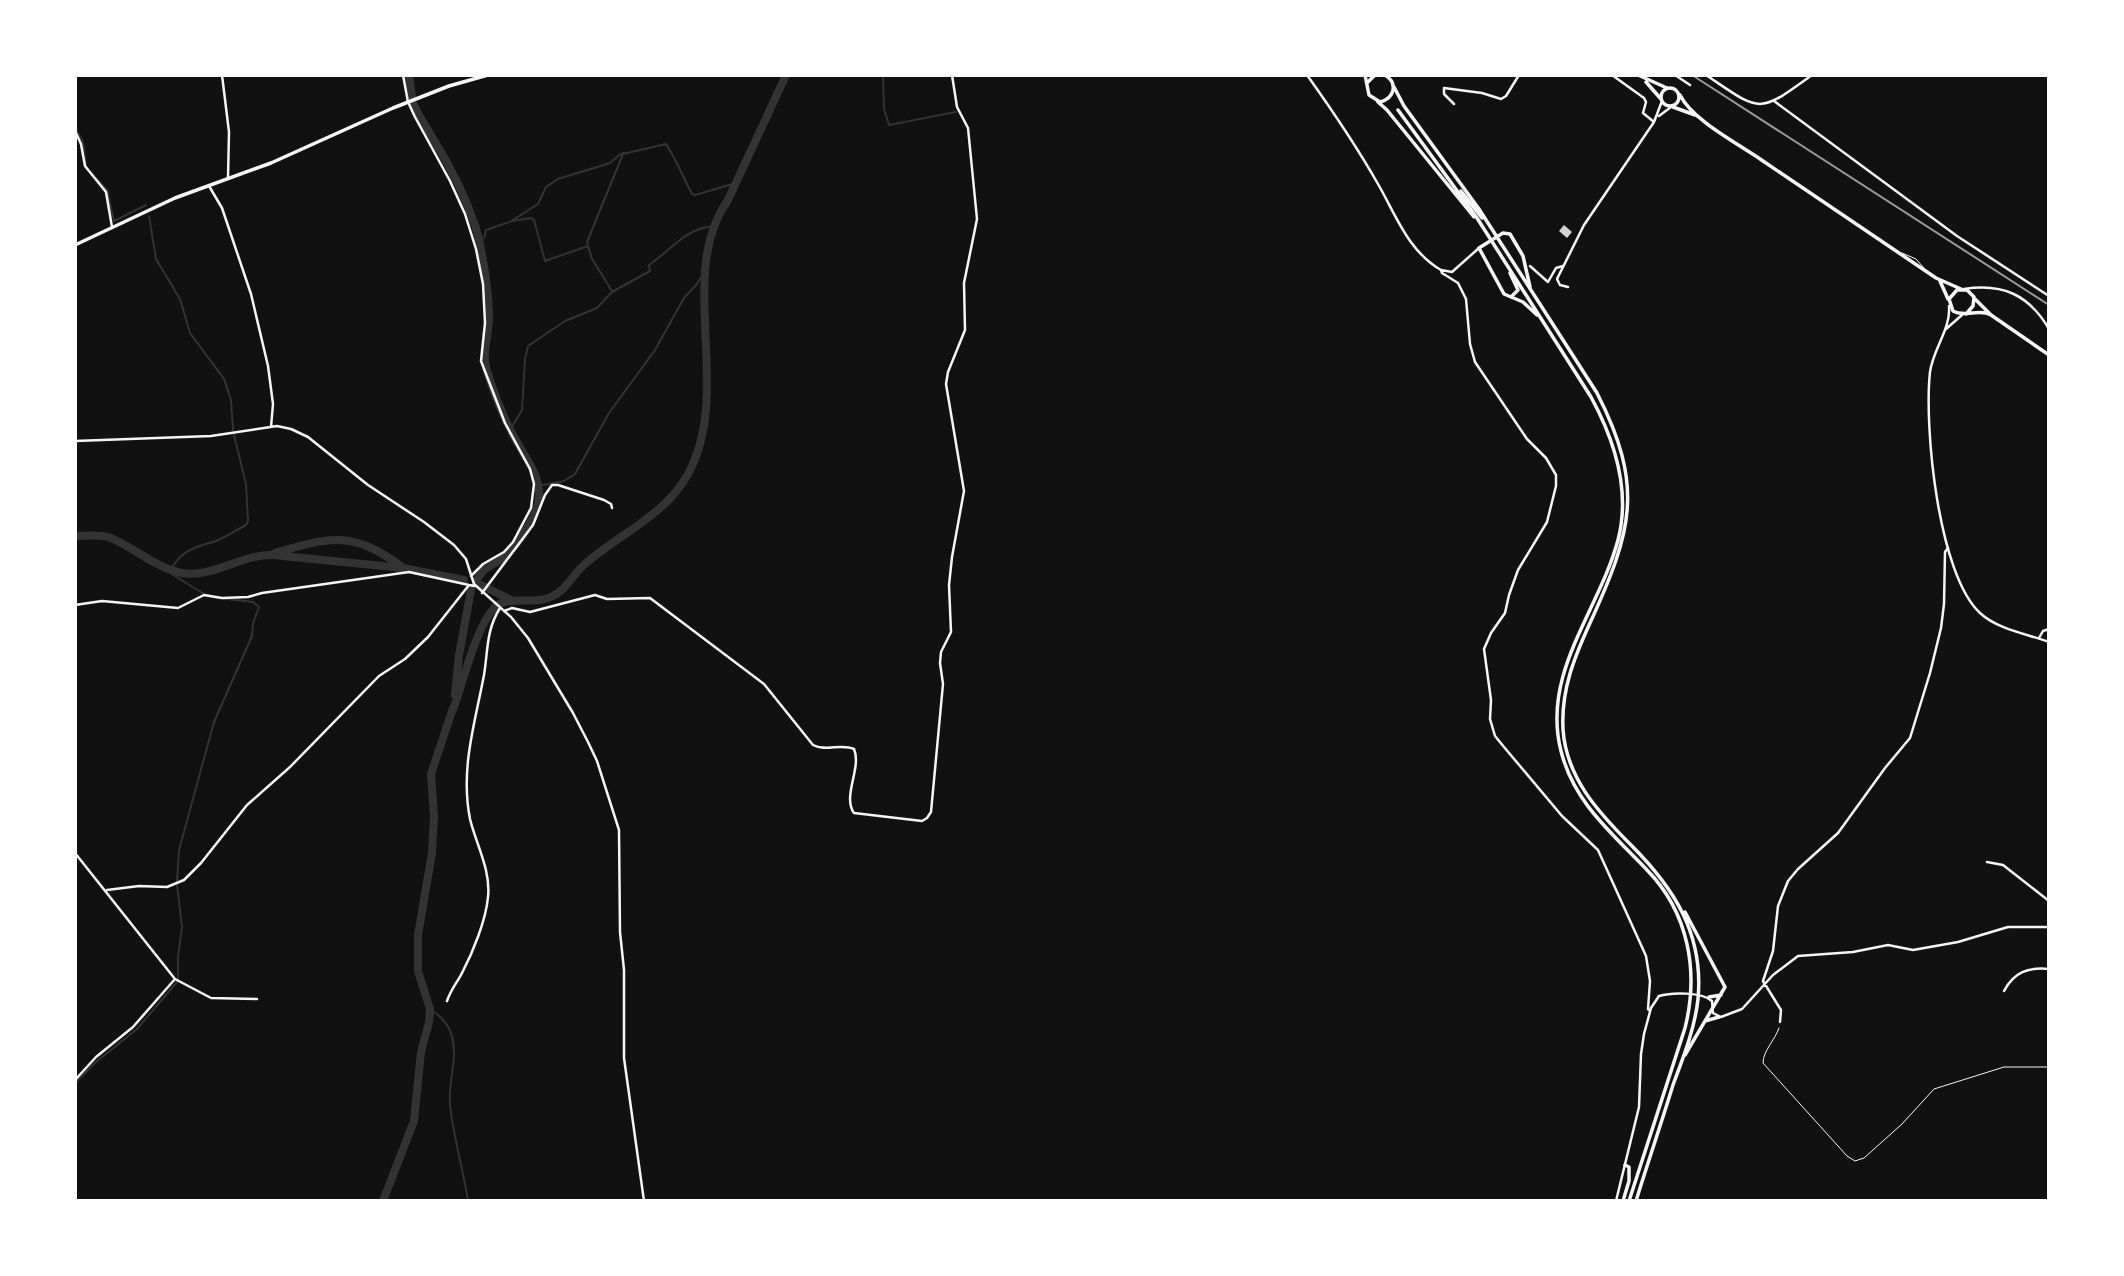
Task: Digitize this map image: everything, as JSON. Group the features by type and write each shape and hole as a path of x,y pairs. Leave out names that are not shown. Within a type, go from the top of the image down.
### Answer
{"main road":[{"path":"75,245 209,185 271,163 408,102 488,75"},
{"path":"1365,75 1369,95 1387,110 1493,236"},
{"path":"1367,84 1375,75"},
{"path":"1640,76 1676,90 1686,105 1700,118 1936,278 1945,288 1949,304 1955,313 1981,311 1991,315"},
{"path":"1640,76 1666,106 1700,118"},
{"path":"1389,77 1402,102 1445,160 1493,236 1518,290 1511,297"},
{"path":"1378,102 1390,98 1394,87"},
{"path":"1661,100 1663,92 1669,88"},
{"path":"1672,107 1679,102 1680,96"},
{"path":"1398,110 1509,257 1597,393 1611,419 1621,448 1627,478 1624,539 1613,571 1574,659 1563,706 1563,732 1575,775 1588,797 1606,820 1654,868 1677,900 1724,983 1721,995 1681,1063"},
{"path":"1532,293 1521,253 1510,234 1502,234 1479,248 1504,294 1527,305 1543,321"},
{"path":"1509,257 1519,261 1521,253"},
{"path":"1508,266 1605,423 1616,452 1621,479 1622,504 1618,539 1569,655 1562,679 1557,703 1560,750 1568,775 1583,802 1649,872 1669,899 1683,929 1691,965 1691,1002 1685,1028 1629,1201"},
{"path":"1936,278 1972,295 1991,315 2049,355"},
{"path":"1949,304 1952,293 1962,289"},
{"path":"1965,314 1973,306 1972,295"},
{"path":"1636,1201 1695,1015 1698,982 1692,938 1677,900"},
{"path":"1709,997 1721,995"},
{"path":"1704,1022 1718,1017"},
{"path":"1623,1201 1629,1175 1629,1167 1625,1165"}],"street":[{"path":"222,75 229,132 228,178"},
{"path":"403,75 408,102 465,214 483,284 485,323 481,361 505,423 530,469 534,484 531,508 513,542 504,552 483,564 472,578"},
{"path":"499,607 530,612 595,595 608,600 650,598 764,684 816,746 848,746 853,749 856,754 850,807 854,813 922,821 929,817 943,684 941,652 951,632 950,571 964,491 946,384 965,330 964,283 977,219 968,126 957,107 952,75"},
{"path":"1307,75 1378,184 1403,233 1441,273 1458,283 1466,299 1470,344 1475,362 1527,439 1546,458 1556,475 1547,522 1518,570 1505,613 1484,649 1492,728 1495,736 1562,816 1600,852 1646,956 1650,979 1650,1011"},
{"path":"1454,104 1444,95 1444,89 1480,93 1500,99 1506,96 1519,75"},
{"path":"1612,75 1644,97 1646,102 1643,113 1654,121"},
{"path":"1675,75 1690,85"},
{"path":"1706,75 1750,103 1763,105 1774,101 1812,75"},
{"path":"1568,287 1557,281 1563,266 1591,213 1654,121 1661,100"},
{"path":"1774,101 1957,236 2049,296"},
{"path":"1654,121 1672,107"},
{"path":"75,131 81,144 85,166 106,192 112,227"},
{"path":"209,185 222,208 251,293 268,366 273,404 271,427"},
{"path":"1441,270 1452,272 1479,248"},
{"path":"1530,266 1548,282 1556,268 1563,266"},
{"path":"1972,295 1974,289 1980,286"},
{"path":"1962,289 1980,286 1999,288 2035,309 2049,329"},
{"path":"1949,304 1949,316 1931,363 1928,419 1931,455 1948,548 1956,572 1979,612 2000,624 2049,642"},
{"path":"1942,335 1953,320 1965,314"},
{"path":"75,440 222,435 271,427 291,429 308,437 368,485 432,527 463,555 475,586"},
{"path":"485,589 533,525 552,485 609,502 612,508"},
{"path":"1780,1022 1781,1011 1764,978 1773,951 1778,906 1788,881 1838,833 1910,738 1941,628 1945,556 1948,548"},
{"path":"75,605 102,601 178,608 204,595 222,598 248,597 409,572 485,589 528,638 573,713 597,761 617,819 621,850 620,932 624,970 624,1058 644,1201"},
{"path":"107,891 139,886 167,887 184,880 247,805 290,766 379,676 400,663 428,638 469,585"},
{"path":"447,1001 469,958 487,909 488,881 471,819 467,766 469,743 485,673 488,637 499,607"},
{"path":"2039,638 2043,631 2049,629"},
{"path":"75,853 176,979 211,998 257,999"},
{"path":"1987,862 2003,864 2049,901"},
{"path":"1616,1201 1639,1107 1641,1054 1650,1011 1661,995 1709,997 1712,1010 1718,1017 1741,1010 1765,983 1791,960 1804,955 1844,953 1888,945 1914,950 1958,942 2008,927 2049,927"},
{"path":"2004,991 2012,978 2023,971 2034,968 2049,969"},
{"path":"75,1080 96,1057 132,1027 176,979"}],"path":[{"path":"1780,1022 1763,1063 1847,1156 1855,1161 1864,1158 1912,1115 1930,1092 1940,1086 2004,1067 2049,1067"}],"building":[{"path":"1564,225 1572,232 1567,238 1559,231"}],"waterway":[{"path":"409,75 412,96"},
{"path":"453,710 476,641 495,607 500,603 544,599 556,594 598,553 655,513 679,488 688,474 701,441 706,406 704,297 706,262 713,230 786,75"},
{"path":"883,75 884,109 889,125 956,112"},
{"path":"414,105 457,181 476,228 489,308 485,364 502,411 534,472 539,491 535,513 521,538 477,580"},
{"path":"75,128 83,142 86,166"},
{"path":"588,246 587,242 623,154 666,144 692,194 695,195 736,183"},
{"path":"513,220 538,204 546,187 558,179 610,163 624,153"},
{"path":"96,178 107,190 114,221 146,205"},
{"path":"149,216 156,259 180,299 190,333 224,379 231,400 233,430"},
{"path":"484,238 486,230 531,218 534,220 545,261 588,246 592,259 612,291"},
{"path":"511,428 522,410 528,346 565,321 597,308 612,292 650,271 649,265 680,240 696,230 715,226"},
{"path":"538,486 564,481 575,474 609,413 655,350 684,298 706,270"},
{"path":"173,566 186,552 224,538 246,525 248,521 246,484 234,435"},
{"path":"75,536 108,537 163,567 182,573 205,572 250,558 273,555 403,568 464,580"},
{"path":"275,553 311,543 340,540 368,547 401,566"},
{"path":"170,573 204,594"},
{"path":"481,585 513,601"},
{"path":"455,695 471,590"},
{"path":"177,882 179,850 214,722 252,636 259,607 253,602 211,597"},
{"path":"383,1201 414,1121 421,1052 429,1022 430,1009 418,971 418,935 432,853 434,816 431,774 453,708"},
{"path":"177,885 182,927 178,979"},
{"path":"75,1083 137,1029 177,982"},
{"path":"430,1009 447,1025 453,1042 450,1104 468,1201"}],"railway":[{"path":"1692,75 2049,305"}]}
